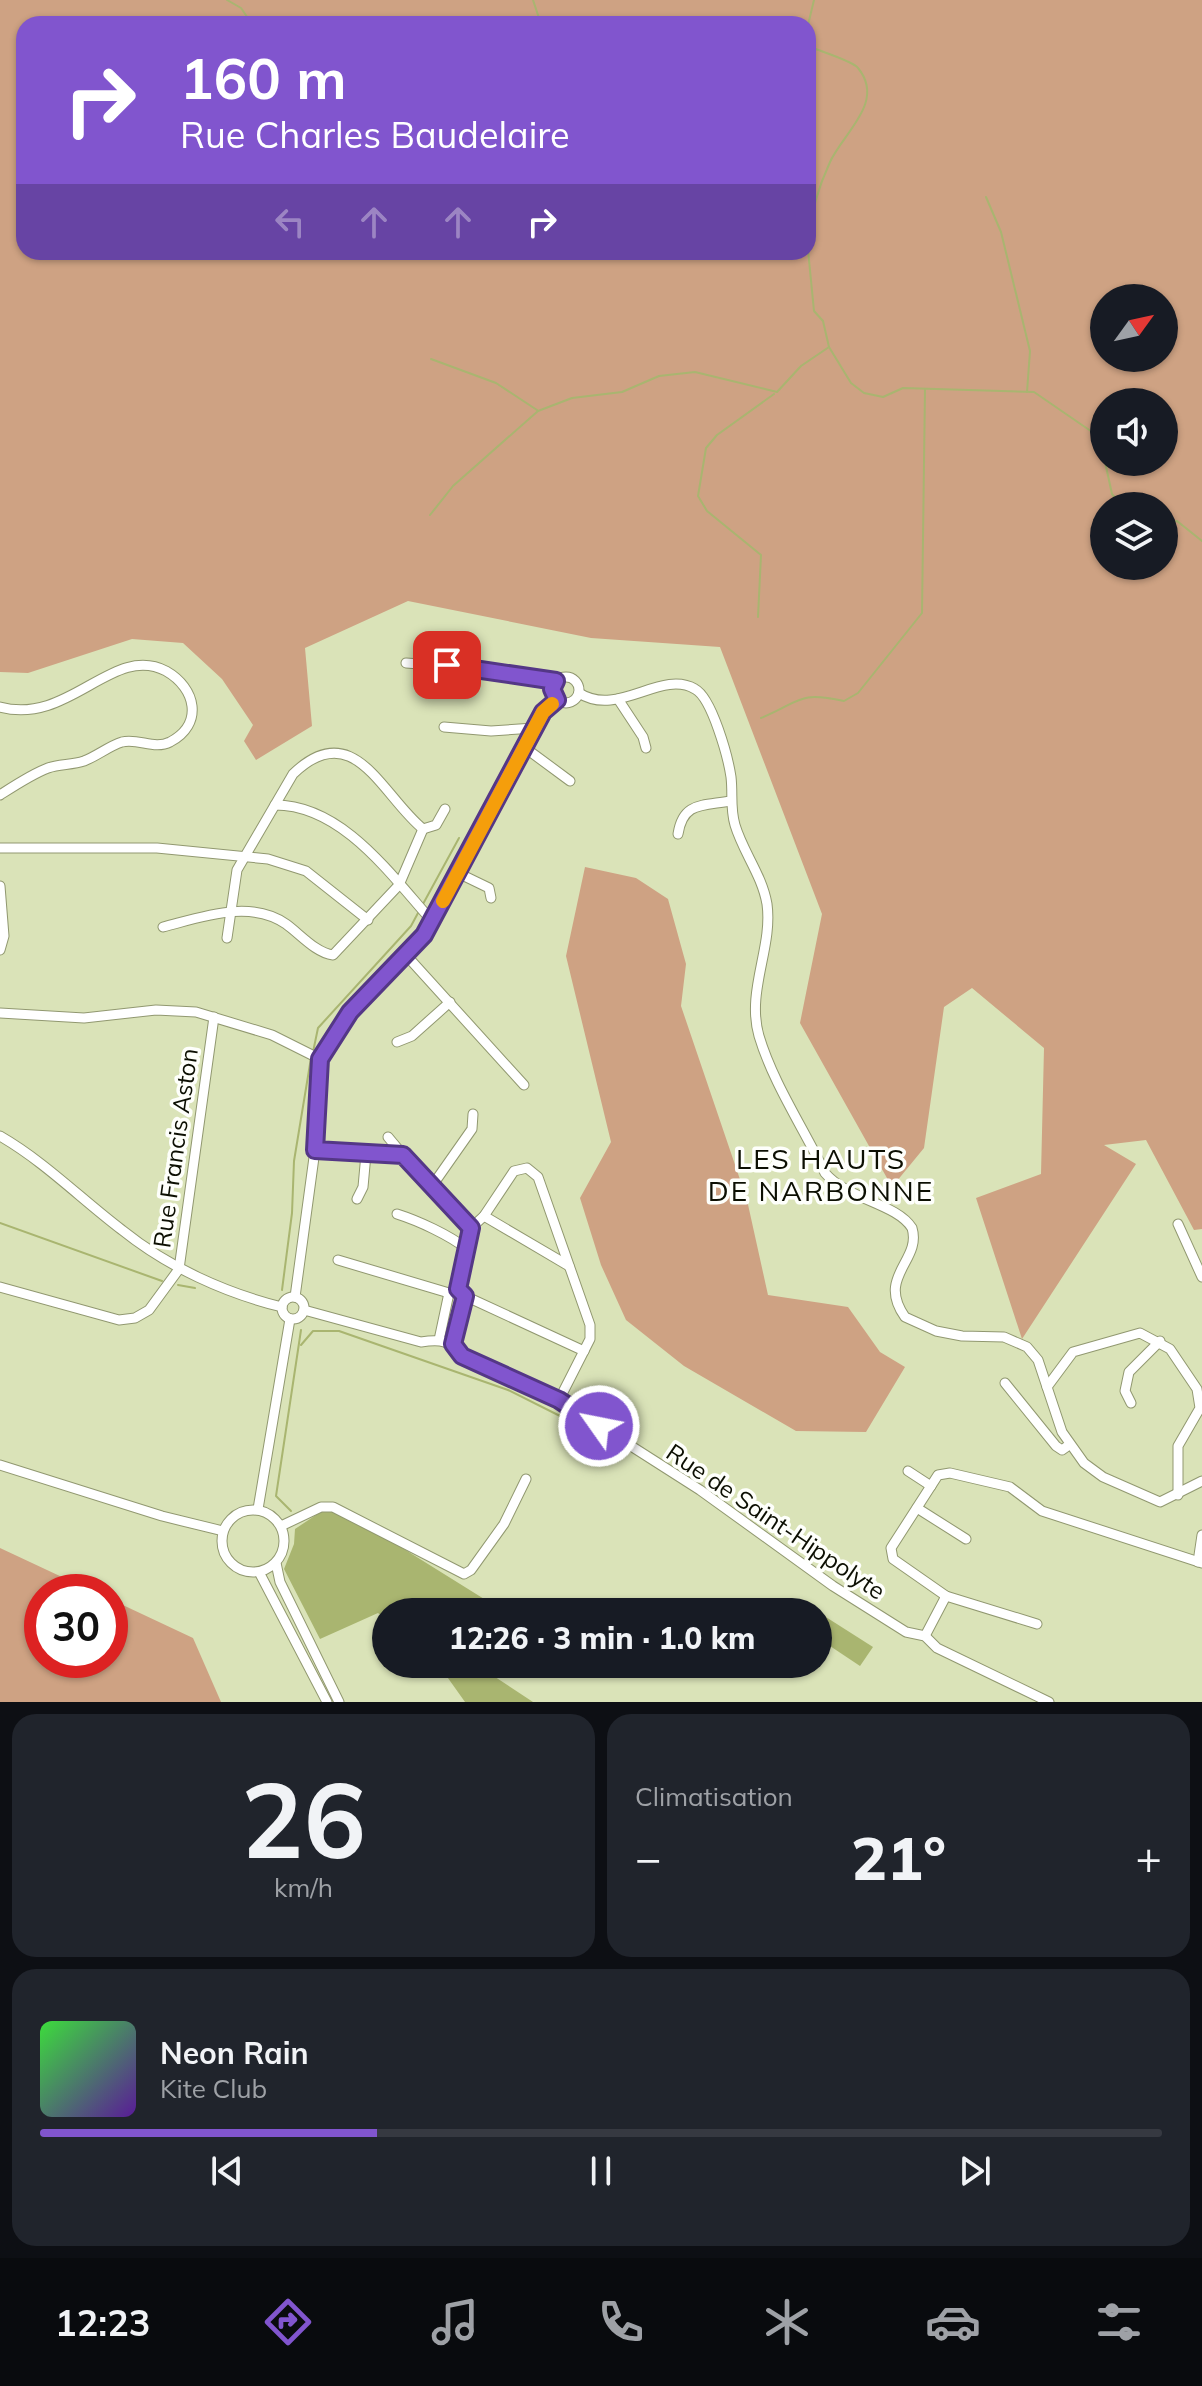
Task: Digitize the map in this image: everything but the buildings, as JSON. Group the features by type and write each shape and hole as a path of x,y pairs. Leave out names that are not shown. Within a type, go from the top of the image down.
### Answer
{"street":[{"path":"406,663 477,668 556,681 570,678 576,682 579,693 592,701 618,699 676,684 694,688 703,695 731,777 730,801 736,830 761,880 767,904 768,924 756,987 759,1035 825,1173 839,1187 903,1218 912,1228 912,1246 895,1278 894,1291 905,1317 936,1331 962,1336 1004,1337 1027,1347 1038,1360 1069,1445 1103,1477 1160,1502 1202,1481"},
{"path":"0,707 33,711 51,707 103,678 129,667 147,666 174,676 192,696 194,707 189,727 172,741 156,745 123,742 76,764 47,768 0,795"},
{"path":"556,681 552,689 557,700"},
{"path":"557,700 570,703 579,693"},
{"path":"618,699 643,737 646,748"},
{"path":"295,1297 315,1150 317,1058 350,1012 406,955 458,873 543,712 557,700"},
{"path":"444,727 491,731 534,728"},
{"path":"524,747 561,778 570,781"},
{"path":"227,938 233,881 244,856 293,774 306,761 327,753 348,755 379,777 396,804 423,829"},
{"path":"678,834 681,819 690,809 730,801"},
{"path":"275,805 303,807 343,826 429,917"},
{"path":"163,927 231,910 276,919 328,955 338,953 399,885 423,829 436,825 445,809"},
{"path":"0,848 157,848 268,859 306,871 368,920"},
{"path":"458,873 489,888 491,898"},
{"path":"0,886 4,936 0,950"},
{"path":"406,955 524,1085"},
{"path":"397,1042 412,1036 450,1002"},
{"path":"0,1013 84,1018 156,1010 214,1017 259,1030 317,1058"},
{"name":"Rue Francis Aston","path":"0,1287 119,1320 135,1318 149,1310 179,1269 214,1017"},
{"path":"432,1186 472,1129 473,1114"},
{"path":"0,1136 41,1162 123,1232 179,1269 282,1307 290,1319 258,1509"},
{"path":"388,1137 471,1228"},
{"path":"315,1150 403,1155"},
{"path":"357,1199 363,1187 366,1154"},
{"path":"439,1340 457,1293 471,1228 484,1216 514,1171 527,1168 538,1177 590,1325 590,1339 559,1400"},
{"path":"397,1214 422,1222 434,1233 452,1237 467,1249"},
{"path":"484,1216 569,1266"},
{"path":"1178,1224 1202,1277"},
{"path":"338,1260 457,1293 584,1351"},
{"path":"453,1344 457,1293"},
{"path":"282,1307 285,1301 295,1297"},
{"path":"290,1319 298,1319 304,1310 303,1303 295,1297"},
{"name":"Rue de Saint-Hippolyte","path":"304,1310 421,1342 439,1340 453,1344 462,1356 559,1400 700,1490 833,1586 906,1632 925,1636 937,1648 1049,1702"},
{"path":"1047,1387 1073,1352 1140,1333 1170,1349 1197,1389 1199,1399 1194,1423 1178,1446 1178,1495"},
{"path":"1131,1403 1125,1391 1129,1372 1160,1341"},
{"path":"1005,1383 1056,1446 1062,1450 1069,1445"},
{"path":"0,1465 176,1521 223,1531"},
{"path":"908,1471 931,1486"},
{"path":"1037,1624 946,1596 893,1559 891,1548 938,1475 950,1473 1010,1487 1042,1511 1200,1563 1202,1535"},
{"path":"281,1526 321,1507 333,1507 464,1574 471,1570 504,1524 526,1479"},
{"path":"917,1508 966,1539"},
{"path":"276,1563 259,1572 248,1572 229,1562 221,1542 223,1531 240,1511 258,1509 275,1518 281,1526 284,1545 276,1563 280,1582 339,1702"},
{"path":"259,1572 327,1702"},
{"path":"925,1636 946,1596"}],"shaded area":[{"path":"0,0 1202,0 1202,1229 1194,1230 1146,1140 1104,1145 1136,1164 1022,1339 976,1198 1041,1174 1044,1048 972,988 944,1007 924,1148 892,1187 800,1023 822,914 720,647 591,638 408,601 305,648 312,726 256,760 244,741 253,725 222,679 183,643 132,639 28,673 0,672"},
{"path":"585,867 636,878 668,899 686,964 681,1006 747,1200 768,1295 848,1307 880,1352 905,1367 866,1432 796,1431 684,1366 626,1320 601,1265 580,1198 611,1142 566,956"},
{"path":"325,1509 367,1526 483,1598 372,1598 372,1616 320,1639 284,1569 294,1544 295,1529"},
{"path":"0,1548 56,1574 24,1574 24,1678 128,1678 128,1607 193,1638 221,1702 0,1702"},
{"path":"832,1621 873,1647 860,1666 832,1647"},
{"path":"448,1678 497,1678 533,1702 465,1702"}],"waterway":[{"path":"227,0 241,8 246,16"},
{"path":"533,0 538,16"},
{"path":"810,16 814,0"},
{"path":"816,49 855,65 865,81 867,93 859,117 830,162 816,200"},
{"path":"986,197 1001,232 1030,351 1027,392"},
{"path":"809,260 814,311 823,321 829,347 851,383 864,393 883,397 903,388 1034,392 1090,430"},
{"path":"430,515 453,486 538,411 572,398 622,392 659,376 695,372 777,392 801,366 829,347"},
{"path":"431,359 496,383 537,410"},
{"path":"761,718 800,699 817,697 844,701 858,693 922,613 925,389"},
{"path":"758,617 761,555 707,511 698,496 706,448 717,435 774,394"},
{"path":"1108,476 1112,492"},
{"path":"1178,522 1202,541"},
{"path":"423,904 459,838"},
{"path":"313,1052 318,1028 411,926 418,913"},
{"path":"282,1290 292,1213 294,1161 311,1058"},
{"path":"0,1223 162,1281"},
{"path":"178,1285 195,1288"},
{"path":"291,1511 276,1496 301,1330"},
{"path":"301,1345 313,1331 339,1331 508,1390 570,1421"}],"slow traffic":[{"path":"443,901 543,712 552,704"}],"district":[{"name":"LES HAUTS DE NARBONNE","path":"821,1174"}],"route":[{"path":"447,665 556,681 552,689 557,700 543,712 424,935 350,1012 320,1059 315,1150 403,1155 471,1228 458,1289 465,1296 453,1344 462,1356 559,1400 599,1426"}]}
